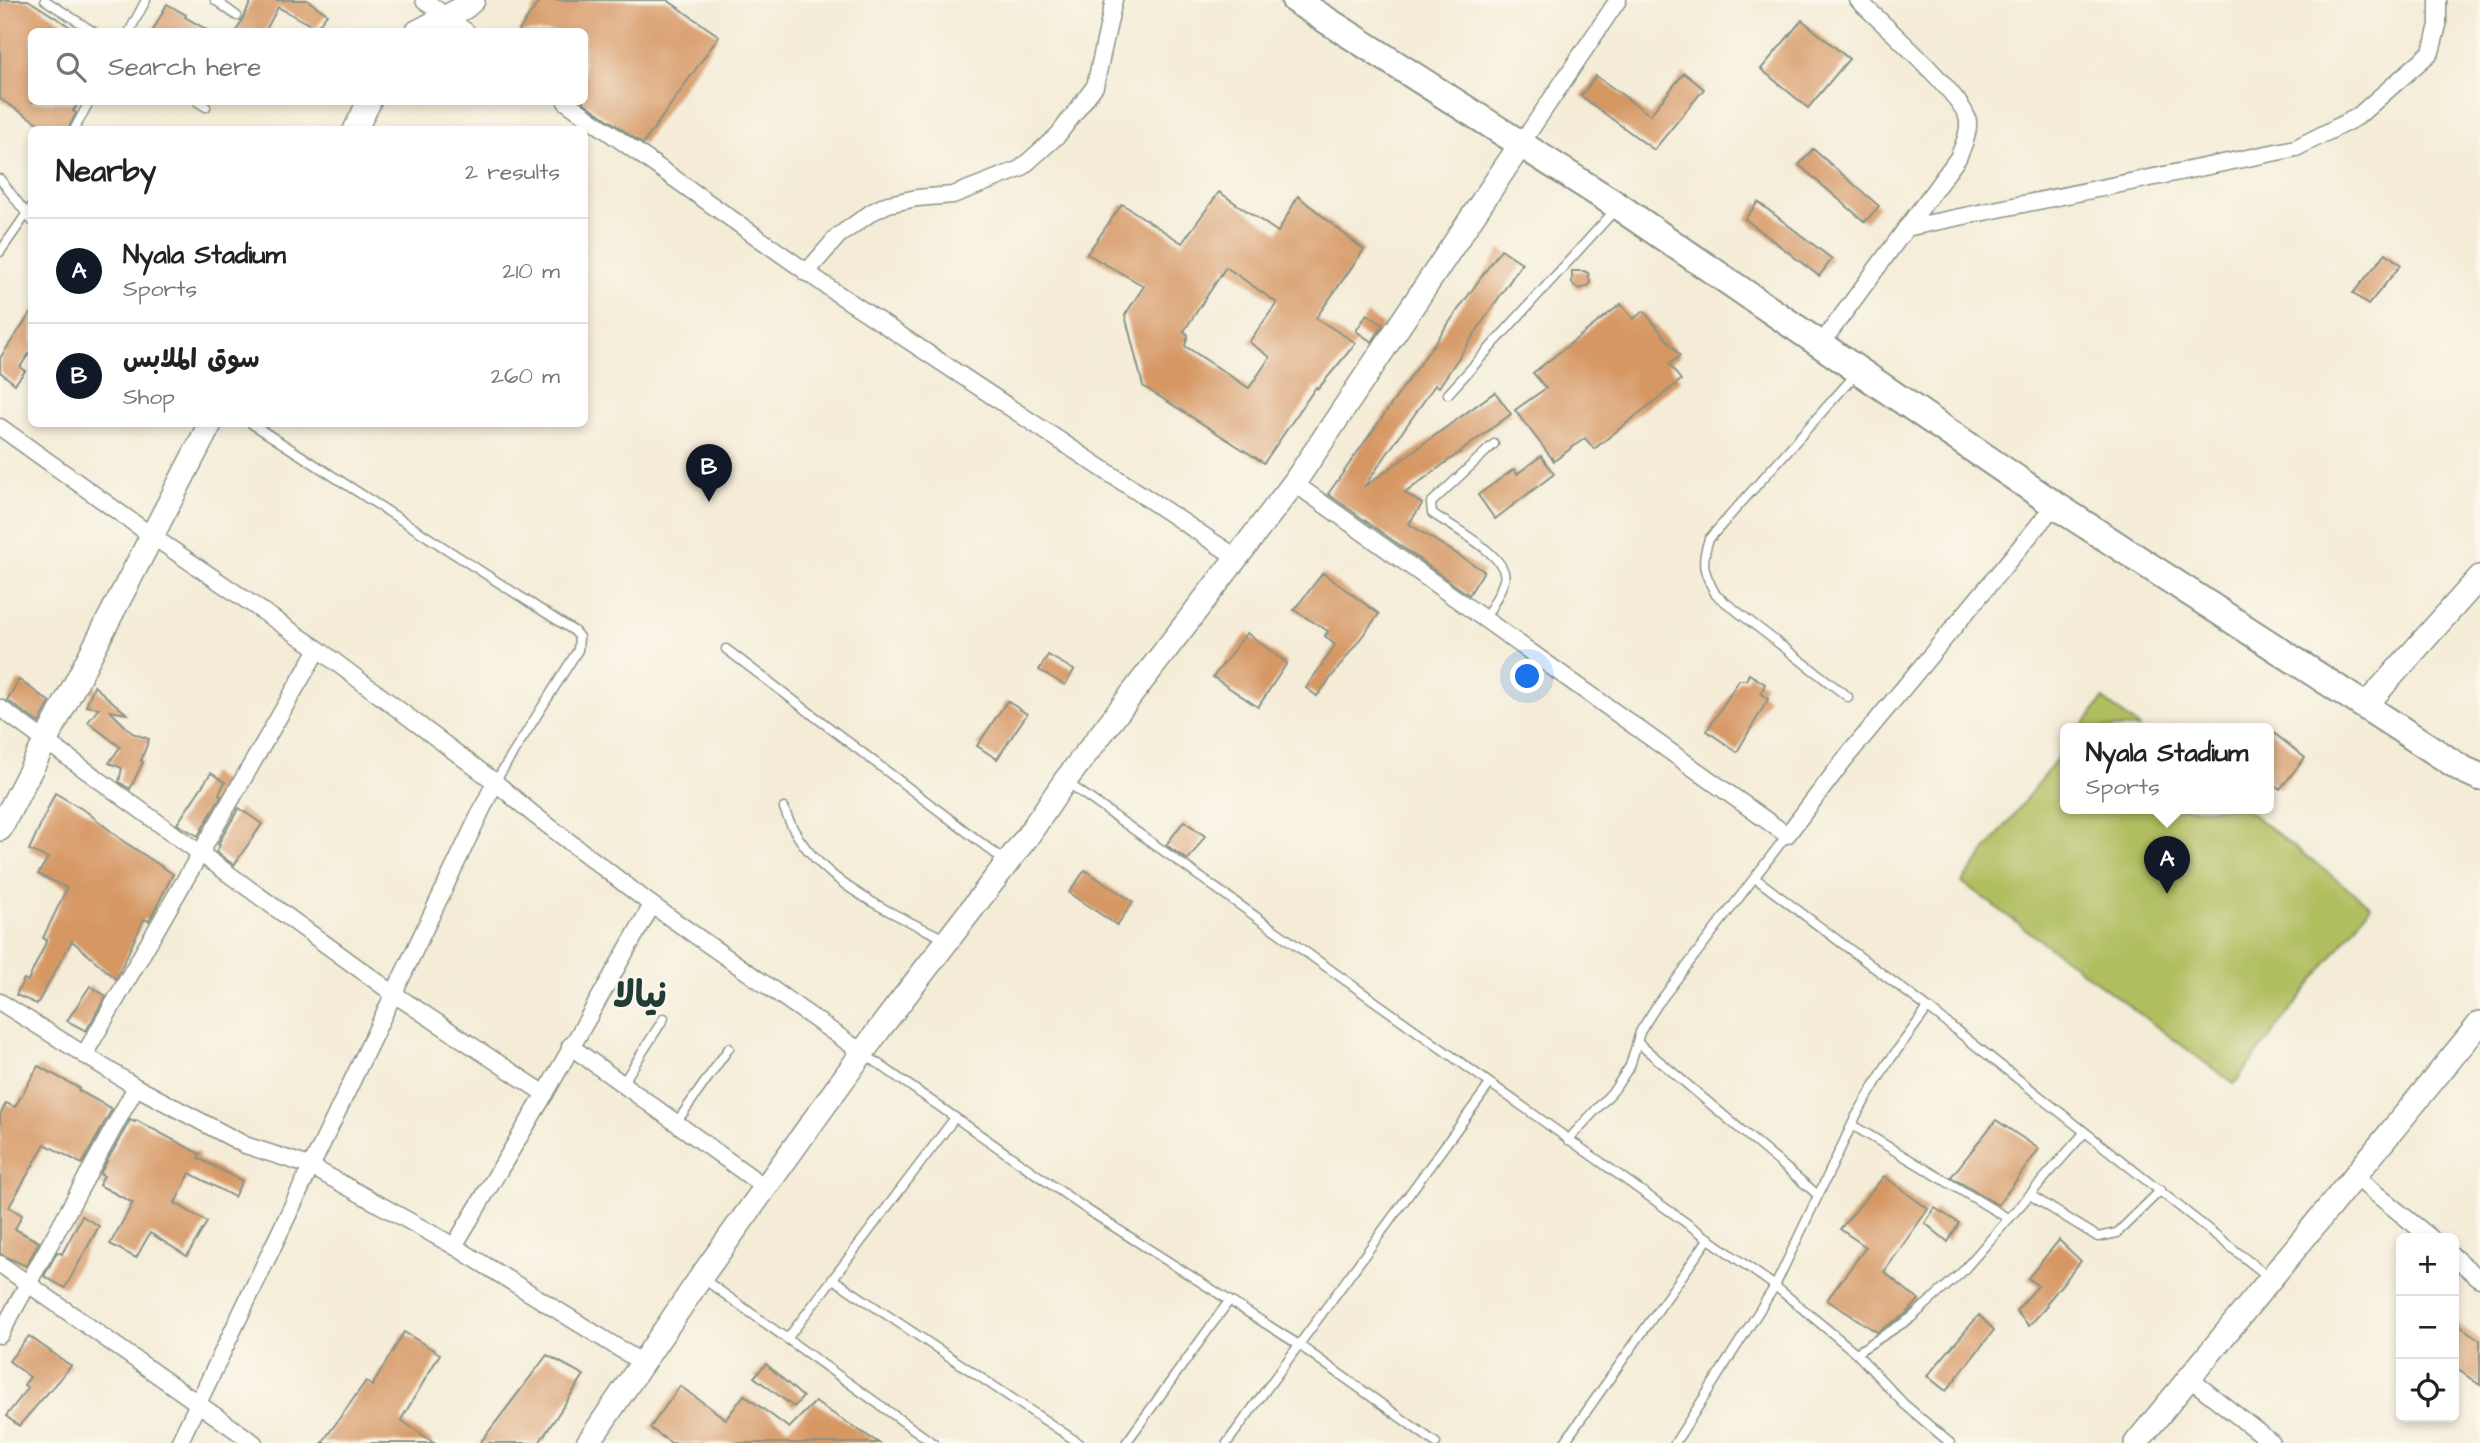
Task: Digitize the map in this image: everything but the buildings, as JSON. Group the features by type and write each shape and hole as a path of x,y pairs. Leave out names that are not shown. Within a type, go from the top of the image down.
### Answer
{"main road":[{"path":"425,28 466,7 472,0"},
{"path":"1295,0 1618,206 2055,505 2471,773 2480,789"},
{"path":"357,126 368,105"},
{"path":"588,1443 701,1277 946,940 1294,483 1521,144"},
{"path":"0,829 208,427"},
{"path":"2365,706 2480,577"},
{"path":"2136,1443 2480,1023"}],"street":[{"path":"424,0 462,28"},
{"path":"806,272 838,236 888,204 953,195 1020,169 1058,135 1095,86 1114,0"},
{"path":"1521,144 1618,0"},
{"path":"1906,228 2296,148 2357,117 2431,52 2438,25 2438,0"},
{"path":"1821,344 1958,158 1966,137 1968,119 1962,106 1861,1"},
{"path":"570,105 806,272 1236,557"},
{"path":"0,427 152,536 318,649 653,905 863,1053"},
{"path":"1294,483 1787,835 1844,760 2055,505"},
{"path":"84,1055 318,649"},
{"path":"0,708 394,994 545,1094"},
{"path":"179,1443 495,782"},
{"path":"454,1246 653,905"},
{"path":"0,1002 136,1087 245,1145 310,1166 454,1246 641,1362"},
{"path":"570,1046 766,1188"},
{"path":"0,1335 136,1087"},
{"path":"2354,1176 2425,1233"},
{"path":"2459,1261 2480,1279"},
{"path":"0,1264 254,1443"},
{"path":"2189,1378 2272,1443"}],"lane":[{"path":"45,0 88,28"},
{"path":"131,28 146,0"},
{"path":"215,0 237,16"},
{"path":"76,126 87,105"},
{"path":"0,179 28,217"},
{"path":"1448,394 1618,206"},
{"path":"0,253 28,219"},
{"path":"1848,697 1716,595 1706,575 1703,558 1709,539 1860,370"},
{"path":"257,427 574,631 579,637 578,650 495,782"},
{"path":"1485,620 1504,579 1504,568 1496,557 1432,513 1430,508 1431,503 1494,444"},
{"path":"726,649 1006,863"},
{"path":"1065,781 1775,1286 1856,1353 1904,1404 1950,1443"},
{"path":"784,808 790,827 800,841 816,860 851,890 874,905 946,940"},
{"path":"1568,1140 1619,1082 1630,1066 1640,1032 1657,1005 1787,835"},
{"path":"1755,878 1928,1009 2271,1278"},
{"path":"1675,1443 1775,1286 1852,1125 1887,1064 1928,1009"},
{"path":"623,1083 664,1018"},
{"path":"1637,1042 1818,1195"},
{"path":"676,1123 729,1048"},
{"path":"863,1053 1086,1209 1298,1345 1436,1443"},
{"path":"1227,1443 1490,1084"},
{"path":"787,1339 954,1119"},
{"path":"1852,1125 2009,1219"},
{"path":"1856,1353 1912,1318 1961,1273 2085,1132"},
{"path":"2030,1195 2098,1237 2117,1233 2161,1190"},
{"path":"1564,1443 1709,1238"},
{"path":"701,1277 931,1442"},
{"path":"833,1279 1079,1443"},
{"path":"1126,1443 1229,1301"}],"green space":[{"path":"2103,699 2134,723 2085,723"},
{"path":"2060,755 2060,814 2252,814 2371,906 2234,1084 1962,882"}],"place":[{"name":"سوق الملابس","path":"709,502"},
{"name":"Nyala Stadium","path":"2167,894"}],"district":[{"name":"نيالا","path":"640,994"}]}
